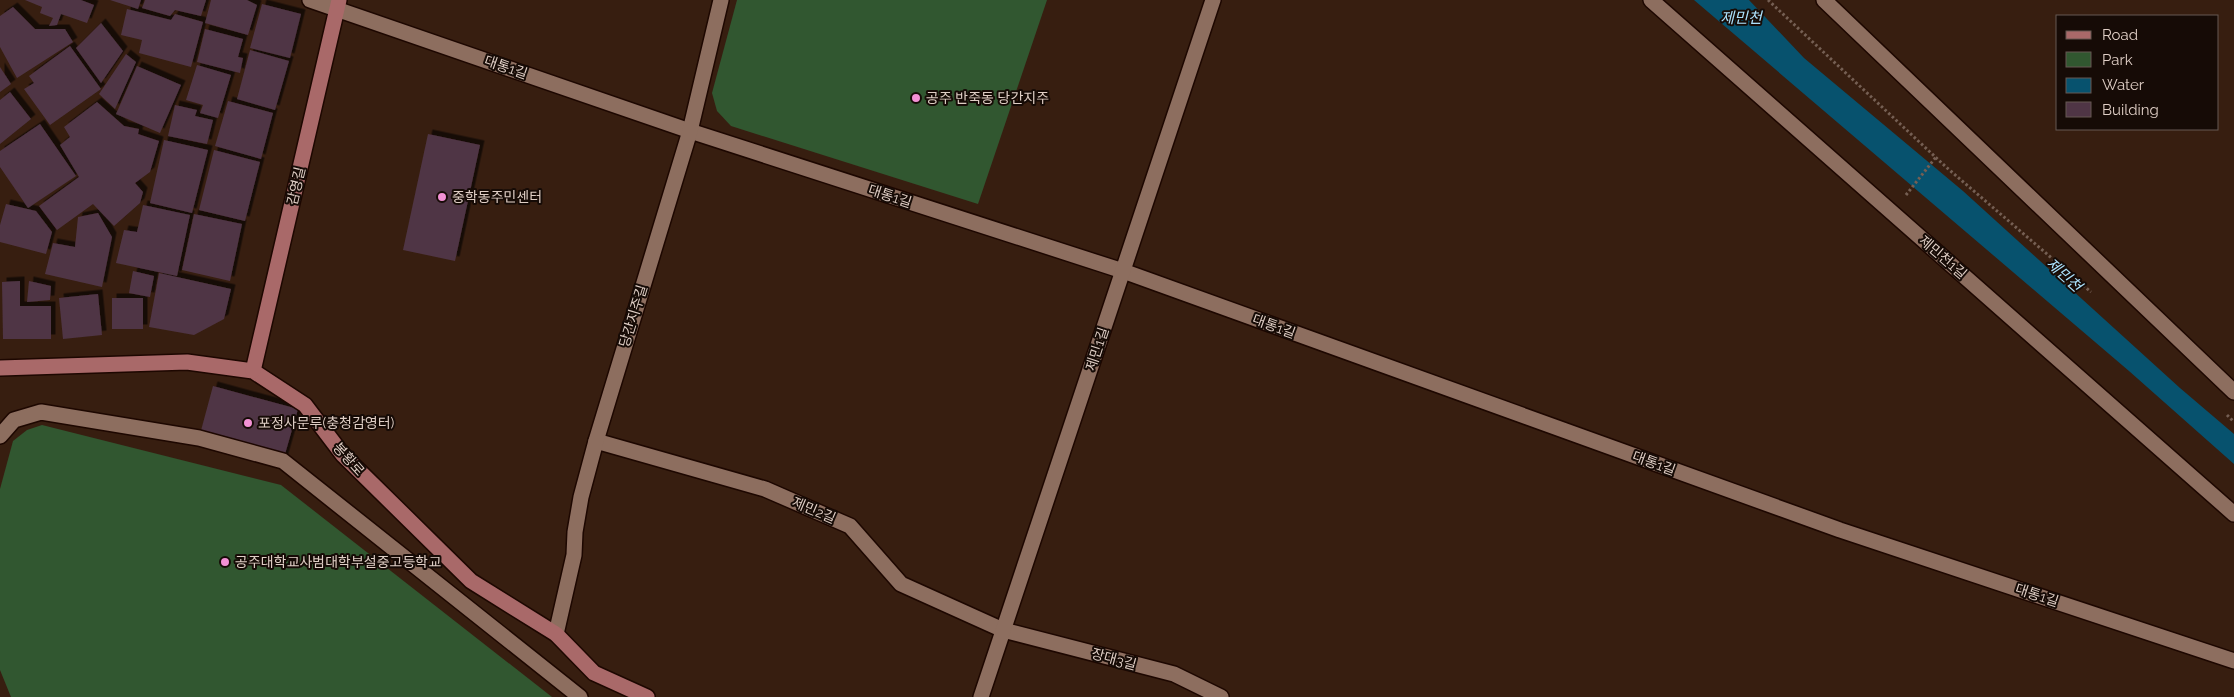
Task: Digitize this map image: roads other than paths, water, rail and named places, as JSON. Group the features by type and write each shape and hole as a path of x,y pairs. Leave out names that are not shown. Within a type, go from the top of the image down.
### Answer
{"main road":[{"name":"감영길","path":"253,371 338,4"},
{"name":"봉황로","path":"0,368 187,362 253,371 306,405 343,455 471,581 556,634 594,673 647,697"}],"street":[{"name":"대통1길","path":"310,0 338,4 690,131 1123,271 1830,527 2234,661"},
{"name":"당간지주길","path":"556,634 574,555 575,532 581,497 596,441 690,131 721,0"},
{"name":"제민1길","path":"980,697 1213,0"},
{"name":"제민천1길","path":"1651,0 2234,514"},
{"path":"1824,0 2234,392"},
{"path":"0,436 14,420 41,412 199,438 283,461 580,697"},
{"name":"제민2길","path":"596,441 765,488 850,526 901,584 1003,630"},
{"name":"장대3길","path":"1003,630 1174,674 1221,697"}],"water":[{"name":"제민천","path":"1694,0 1749,0 1804,58 1963,191 2180,388 2234,434 2234,464 2129,371"}],"place":[{"name":"공주 반죽동 당간지주","path":"916,98"},
{"name":"중학동주민센터","path":"442,197"},
{"name":"포정사문루(충청감영터)","path":"248,423"},
{"name":"공주대학교사범대학부설중고등학교","path":"225,562"}]}
